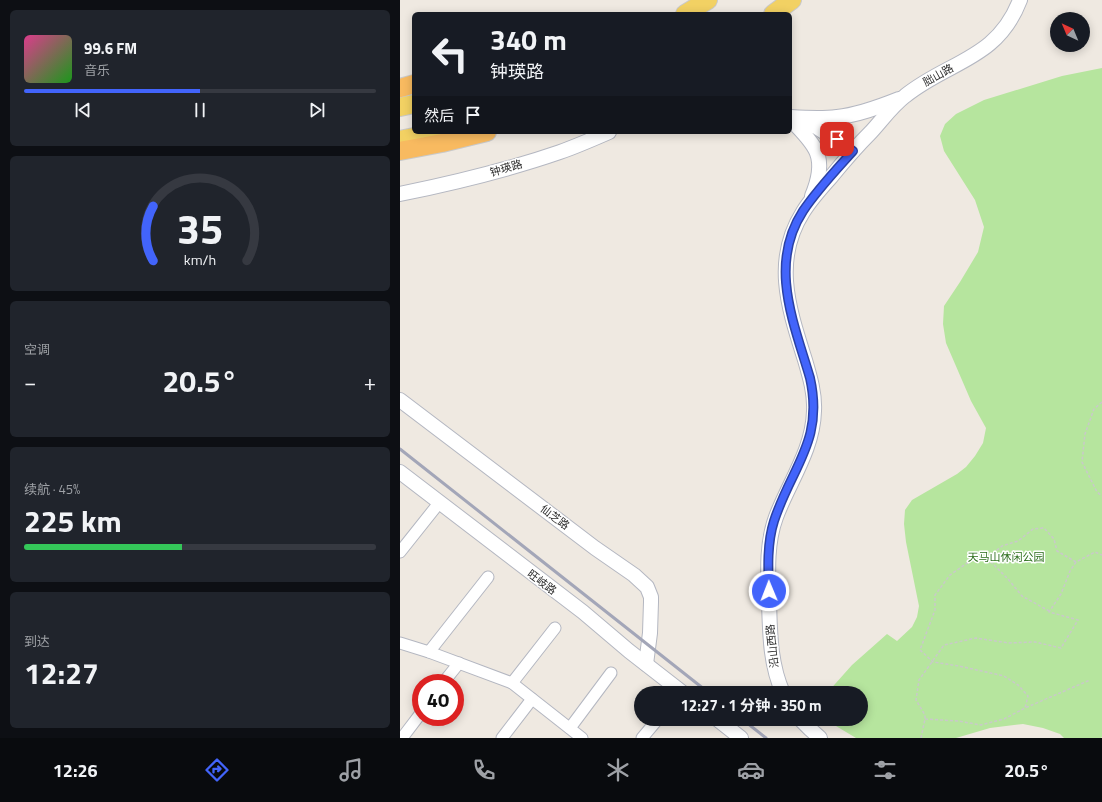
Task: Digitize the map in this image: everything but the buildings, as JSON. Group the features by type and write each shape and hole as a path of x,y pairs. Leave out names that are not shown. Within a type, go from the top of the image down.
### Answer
{"highway":[{"path":"400,88 412,85"},
{"path":"400,151 478,134"}],"main road":[{"path":"688,12 708,0"},
{"path":"776,12 792,0"},
{"path":"400,107 412,104"},
{"path":"400,140 428,134"}],"street":[{"name":"胐山路","path":"853,151 903,97 988,46 1005,29 1020,0"},
{"path":"792,118 837,117 868,110 903,97"},
{"path":"792,119 816,127 837,139 853,151"},
{"path":"792,120 817,153 818,175 815,188 808,204"},
{"name":"钟瑛路","path":"400,194 474,178 561,152 604,134"},
{"name":"沿山西路","path":"780,686 775,673 771,650 768,578 769,545 775,519 806,450 813,426 814,410 812,389 788,302 785,269 786,254 792,234 802,212 853,151"},
{"name":"仙芝路","path":"400,400 647,587 652,602 646,664"},
{"name":"旺岐路","path":"400,472 583,612 674,686"},
{"path":"400,552 439,503"},
{"path":"429,652 488,577"},
{"path":"512,683 555,628"},
{"path":"400,643 429,652 512,683 582,738"},
{"path":"450,674 459,663"},
{"path":"570,728 611,673"},
{"path":"502,738 532,699"},
{"path":"402,738 412,725"},
{"path":"642,738 652,726"},
{"path":"726,726 741,738"},
{"path":"806,726 820,738"}],"path":[{"path":"1102,402 1094,409 1085,434 1082,462 1097,492 1102,496"},
{"path":"1026,708 1028,696 1018,685 1004,676 959,666 932,662 920,650 935,610 935,595 950,575 970,561 987,558 1002,546 1018,541 1033,529 1044,528 1054,539 1057,551 1076,562"},
{"path":"1049,612 1061,594 1070,571 1076,562 1095,552 1102,555"},
{"path":"921,738 925,715 916,700 919,680 944,645 976,638 1008,643 1035,642 1061,648 1078,620 1049,612 1022,596 1008,579 987,558"},
{"path":"925,719 958,721 981,725 1004,719 1090,680"}],"green space":[{"name":"天马山休闲公园","path":"1102,68 1102,737 1064,738 1060,734 1043,728 1023,724 990,728 956,738 856,738 836,726 868,726 868,686 833,686 852,665 887,634 897,641 912,627 917,617 919,606 906,542 904,524 905,510 912,500 957,474 966,467 983,443 986,428 971,401 946,343 943,324 944,306 978,252 984,227 975,200 944,151 940,136 945,124 956,114 984,100 1062,76"}],"railway":[{"path":"400,449 700,686"},
{"path":"751,726 766,738"}],"route":[{"path":"769,591 769,545 773,526 806,450 813,426 814,410 810,378 788,302 785,278 786,254 792,234 802,212 853,151 837,139"}]}
